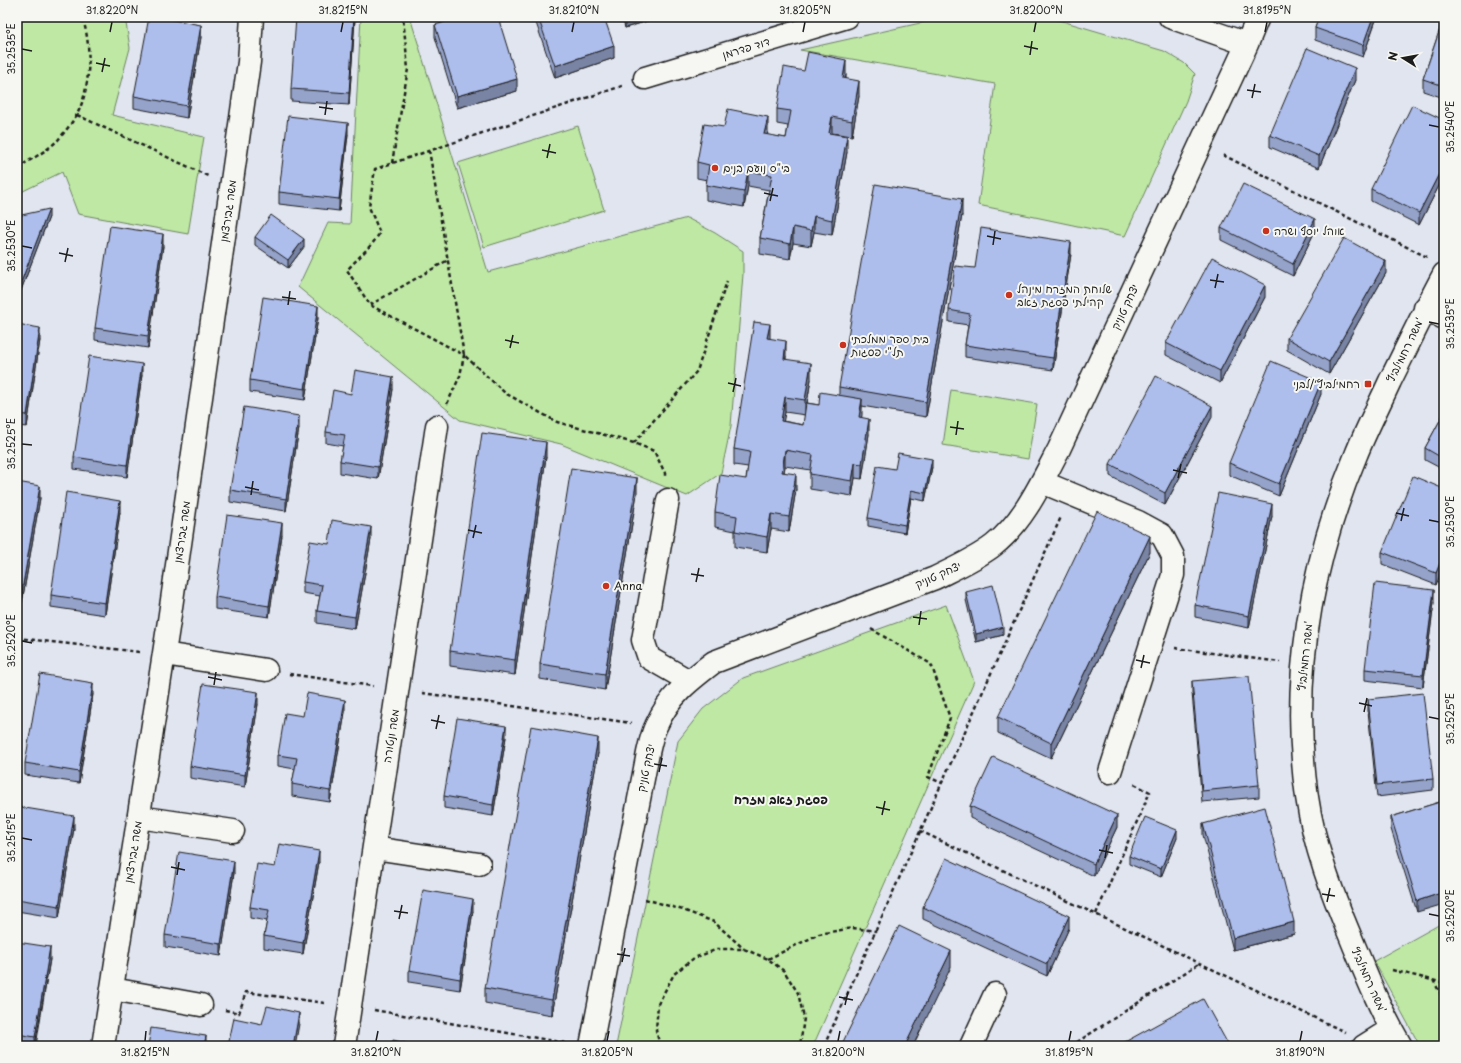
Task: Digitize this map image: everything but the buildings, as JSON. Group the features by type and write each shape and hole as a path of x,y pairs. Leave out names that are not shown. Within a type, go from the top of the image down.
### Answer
{"street":[{"name":"משה גבירצמן","path":"103,1046 164,654 232,187 250,62 252,17"},
{"name":"דוד פדרמן","path":"645,78 847,17"},
{"path":"1170,17 1247,44"},
{"name":"יצחק טוניק","path":"581,1045 621,892 655,727 669,702 689,681 714,662 935,578 963,564 994,545 1015,524 1035,496 1059,449 1201,144 1258,17"},
{"name":"משה רחמילביץ'","path":"1396,1037 1361,963 1328,879 1316,839 1307,797 1303,749 1301,694 1306,635 1322,550 1339,498 1356,453 1425,308 1444,274"},
{"path":"1425,308 1444,318"},
{"name":"משה ונטורה","path":"344,1046 438,426"},
{"path":"1042,482 1138,522 1162,535 1173,556 1173,575 1110,772"},
{"path":"668,500 643,640 649,658 689,681"},
{"path":"164,654 266,670"},
{"path":"139,817 233,831"},
{"path":"374,848 479,864"},
{"path":"112,989 201,1005"},
{"path":"971,1046 995,994"},
{"path":"1366,1045 1396,1037"}],"path":[{"path":"17,26 24,17"},
{"path":"17,168 37,156 57,141 77,115 86,91 89,62 87,30 82,17"},
{"path":"392,163 408,69 403,17"},
{"path":"645,78 375,169 369,207 380,233 372,244 347,270 370,305 464,355 505,393 557,422 634,443 654,451 665,473 668,500"},
{"path":"77,115 232,187"},
{"path":"1201,144 1430,258"},
{"path":"429,150 464,355 460,376 438,426"},
{"path":"370,305 448,260"},
{"path":"634,443 697,371 727,282"},
{"path":"824,1046 1071,494"},
{"path":"843,613 931,664 950,718 928,777 942,783"},
{"path":"17,638 164,654"},
{"path":"1151,645 1303,665"},
{"path":"266,670 655,727"},
{"path":"1096,914 1150,792 1110,772"},
{"path":"920,831 1200,963 1366,1045"},
{"path":"621,892 683,910 714,922 744,949 768,959 784,971 798,993 804,1018 800,1046"},
{"path":"768,959 819,934 852,928 876,931"},
{"path":"660,1046 656,1030 658,1004 674,974 694,958 718,949 744,949"},
{"path":"1071,1046 1200,963"},
{"path":"1361,963 1444,983"},
{"path":"1433,980 1444,1000"},
{"path":"201,1005 239,1013 246,992 350,1006 581,1045"}],"green space":[{"path":"17,17 125,17 130,48 112,115 204,137 188,234 78,214 62,172 17,194"},
{"path":"361,17 410,17 488,272 687,218 715,233 743,251 743,274 731,426 721,473 687,496 561,444 460,420 298,287 328,223 350,224"},
{"path":"947,17 1044,17 1062,21 1164,51 1184,63 1195,74 1186,101 1125,236 978,205 995,84 800,50"},
{"path":"578,126 604,210 484,247 458,163"},
{"path":"951,390 1037,404 1028,459 943,445"},
{"path":"946,605 974,681 813,1046 616,1046 678,741 703,709 743,678"},
{"path":"1444,922 1444,1046 1420,1046 1374,961"}],"place":[{"name":"בי\"ס נועם בנים","path":"715,168"},
{"name":"אוהל יוסף ושרה","path":"1266,231"},
{"name":"שלוחת המזרח מינהל קהילתי פסגת זאב","path":"1009,295"},
{"name":"בית ספר ממלכתי תל\"י פסגות","path":"843,345"},
{"name":"רחמילביץ׳/לבני","path":"1368,384"},
{"name":"Anna","path":"606,586"}],"district":[{"name":"פסגת זאב מזרח","path":"781,800"}]}
